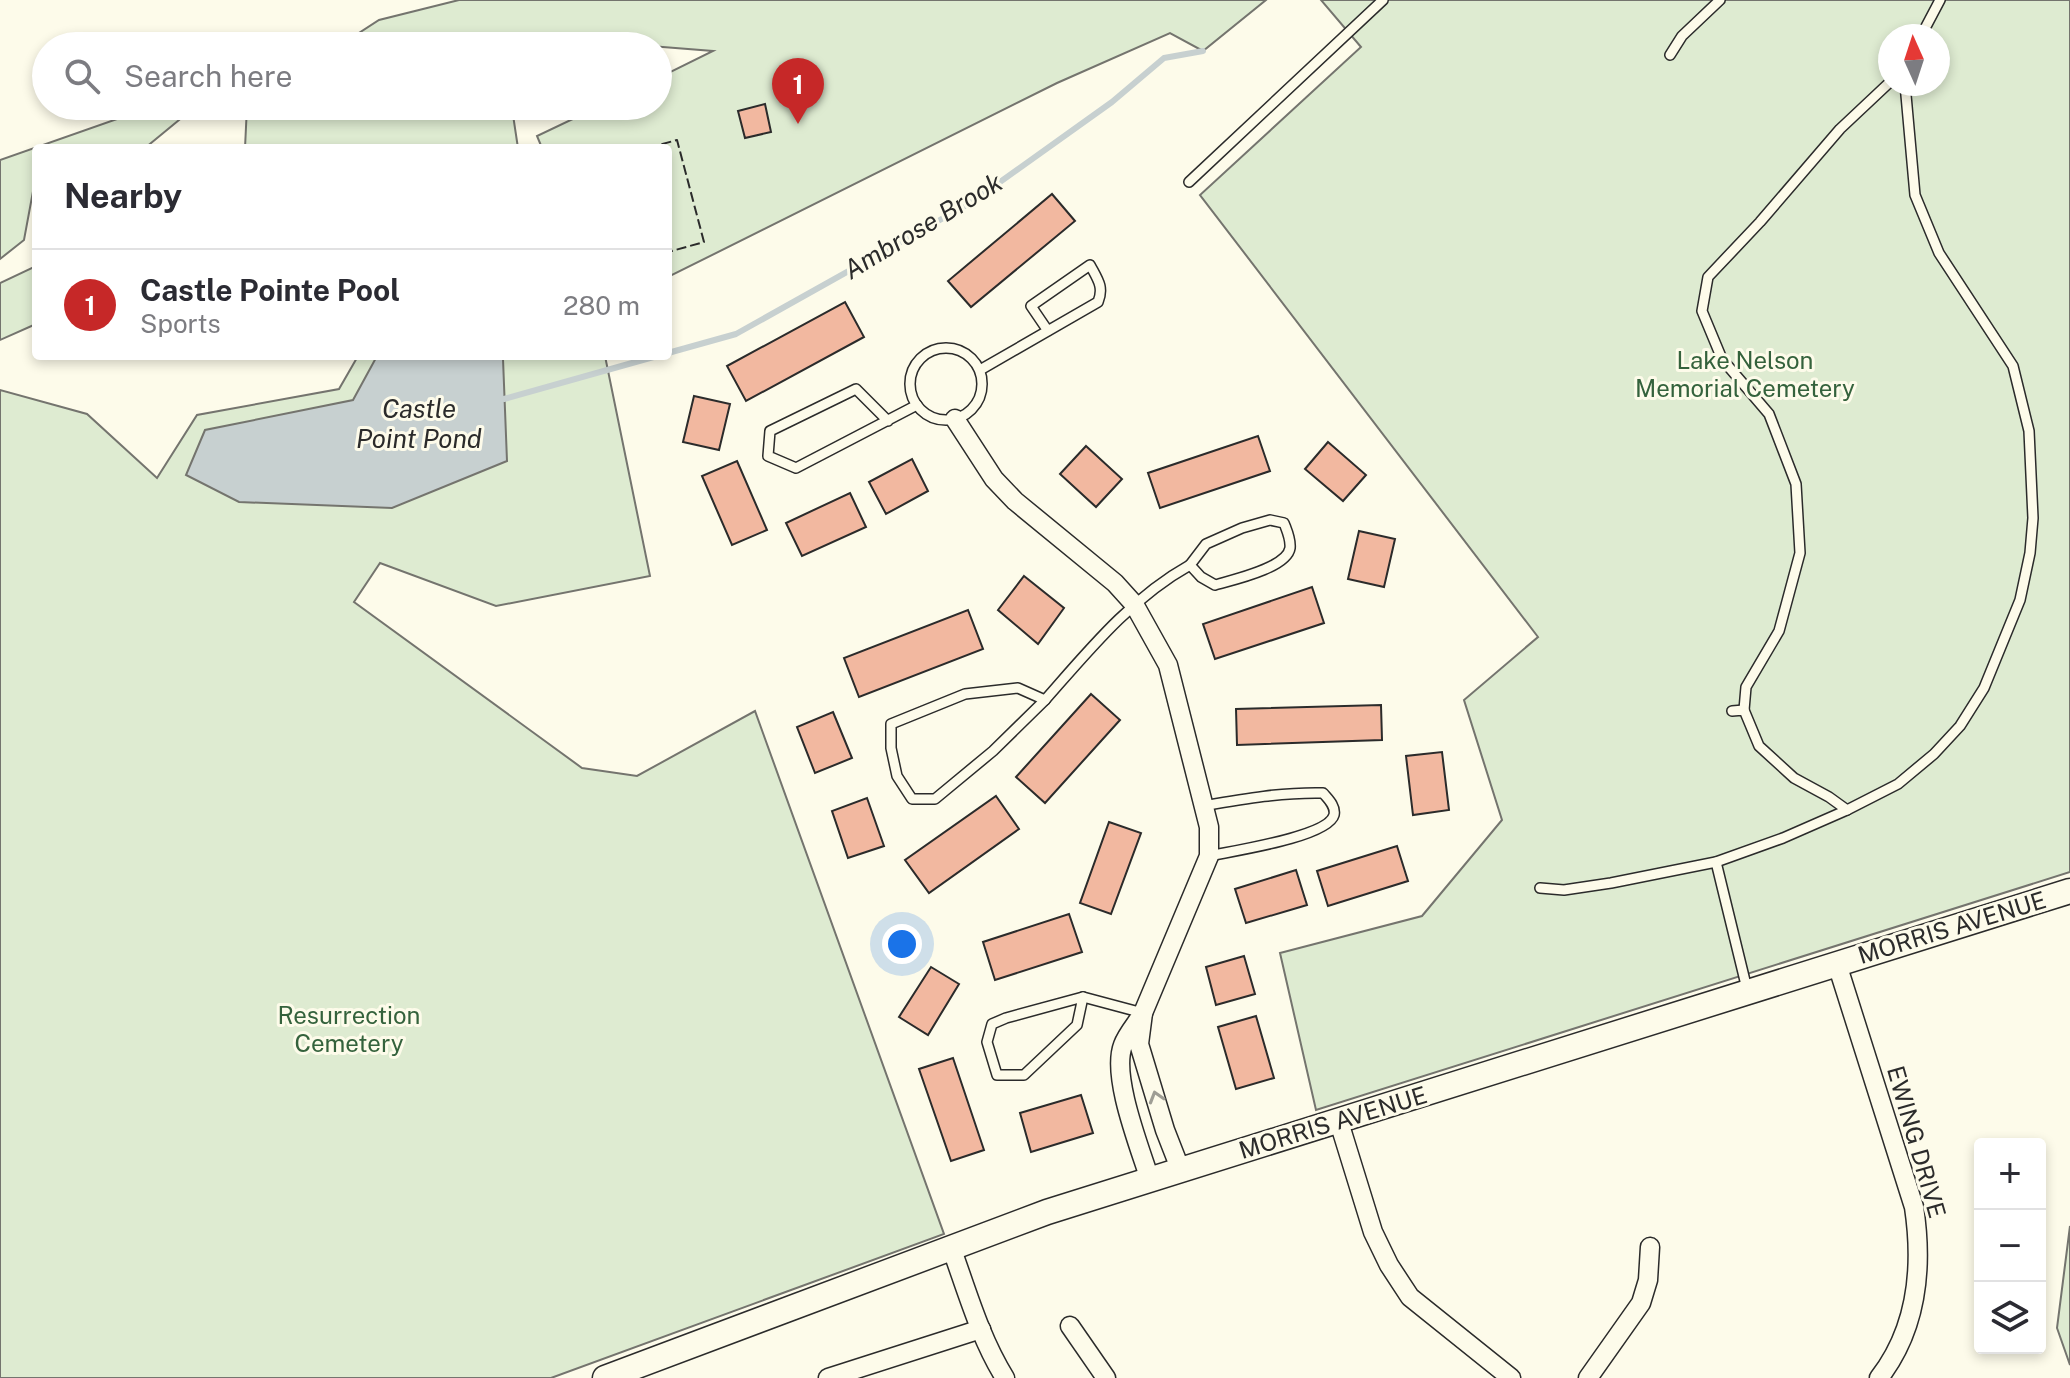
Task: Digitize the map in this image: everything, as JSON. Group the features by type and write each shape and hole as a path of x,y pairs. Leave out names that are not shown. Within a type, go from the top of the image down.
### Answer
{"street":[{"path":"955,419 994,479 1015,501 1115,583 1134,604 1168,665 1209,827 1209,856 1143,1013 1123,1045 1119,1065 1125,1101 1150,1180"},
{"name":"MORRIS AVENUE","path":"605,1378 1047,1212 2070,891"},
{"name":"EWING DRIVE","path":"1837,964 1914,1207 1919,1237 1912,1310 1902,1339 1879,1378"},
{"path":"1143,1013 1139,1044 1181,1171"},
{"path":"1339,1122 1373,1232 1389,1265 1410,1297 1511,1378"},
{"path":"951,1247 981,1329 1005,1378"},
{"path":"1588,1378 1641,1303 1648,1280 1650,1247"},
{"path":"1070,1326 1106,1378"},
{"path":"828,1378 981,1329"}],"lane":[{"path":"1189,182 1383,0"},
{"path":"1670,55 1682,36 1720,0"},
{"path":"1927,24 1940,0"},
{"path":"1847,810 1794,778 1759,746 1744,710 1746,687 1779,631 1800,553 1796,484 1769,414 1722,359 1702,311 1708,277 1840,129 1878,93"},
{"path":"1540,888 1564,890 1716,862 1783,838 1847,810 1898,784 1934,754 1960,726 1984,688 2020,600 2030,553 2033,518 2029,431 2013,366 1939,253 1915,195 1906,96"},
{"path":"980,370 1048,331 1098,302 1102,293 1090,265 1031,306 1048,331"},
{"path":"952,348 964,352 980,370 983,382 981,395 966,414 955,419 944,420 924,413 911,394 912,370 928,352 952,348"},
{"path":"888,421 856,389 770,431 768,456 796,468 888,421 917,405"},
{"path":"1045,700 1018,688 965,694 891,724 891,748 897,776 912,799 935,799 993,751 1045,700 1113,622 1170,576 1190,565 1206,544 1270,520 1284,523 1290,551 1284,560 1261,571 1215,585 1201,577 1190,565"},
{"path":"1732,711 1744,710"},
{"path":"1203,806 1298,792 1323,793 1334,806 1334,814 1328,825 1288,840 1209,856"},
{"path":"1716,862 1748,993"},
{"path":"1083,997 1077,1025 1024,1075 997,1075 987,1042 992,1024 1006,1018 1083,997 1143,1013"}],"green space":[{"path":"459,0 1266,0 1203,51 1170,33 1057,83 672,275 672,144 540,144 537,136 571,120 672,120 672,71 713,51 672,48 672,32 361,32 379,20"},
{"name":"Lake Nelson Memorial Cemetery","path":"1321,0 2070,0 2070,872 1316,1110 1280,953 1422,916 1502,820 1464,700 1538,637 1200,195 1361,47"},
{"path":"114,120 179,120 150,144 46,144"},
{"path":"246,120 514,120 517,144 245,144"},
{"path":"32,149 32,197 24,240 0,259 0,160"},
{"path":"32,268 32,326 0,340 0,283"},
{"name":"Resurrection Cemetery","path":"356,360 606,360 650,576 496,606 380,563 354,602 582,768 637,776 755,711 944,1234 551,1378 0,1378 0,390 87,414 157,478 197,415 339,389"},
{"path":"2070,1226 2070,1365 2057,1328"}],"water":[{"name":"Castle Point Pond","path":"375,360 503,360 507,461 392,508 239,502 186,475 205,430 353,400"}],"building":[{"path":"765,104 771,132 745,138 738,111"},
{"path":"1052,194 1075,221 971,307 948,281"},
{"path":"845,302 864,337 746,401 727,366"},
{"path":"694,396 730,404 719,450 683,442"},
{"path":"1258,436 1270,471 1160,508 1148,473"},
{"path":"1328,442 1366,475 1343,501 1305,469"},
{"path":"1086,446 1122,479 1096,507 1060,474"},
{"path":"912,459 928,491 886,514 869,482"},
{"path":"737,461 767,530 732,545 702,476"},
{"path":"850,493 866,527 802,556 786,523"},
{"path":"1359,531 1395,539 1384,587 1348,579"},
{"path":"1024,576 1064,608 1038,644 998,610"},
{"path":"1312,587 1324,623 1215,659 1203,624"},
{"path":"968,610 983,649 859,697 844,658"},
{"path":"1091,694 1120,720 1045,803 1016,777"},
{"path":"1381,705 1382,740 1237,745 1236,709"},
{"path":"833,712 852,758 815,773 797,727"},
{"path":"1442,752 1449,810 1413,815 1406,756"},
{"path":"996,796 1019,829 929,893 905,860"},
{"path":"867,798 884,846 848,858 832,811"},
{"path":"1109,822 1141,833 1111,914 1080,903"},
{"path":"1397,846 1408,881 1328,906 1317,871"},
{"path":"1296,870 1307,905 1246,923 1235,889"},
{"path":"1069,914 1082,952 995,980 983,942"},
{"path":"1244,956 1255,994 1216,1005 1206,967"},
{"path":"931,967 959,984 928,1035 899,1017"},
{"path":"1256,1016 1274,1078 1236,1089 1218,1027"},
{"path":"953,1058 984,1150 951,1161 919,1069"},
{"path":"1081,1095 1093,1133 1031,1152 1020,1113"}],"waterway":[{"name":"Ambrose Brook","path":"672,352 736,334 972,202 1112,102 1164,58 1203,51"},
{"name":"Ambrose Brook","path":"504,399 643,360"}],"fence":[{"path":"662,144 677,140 704,242 672,251"}],"place":[{"name":"Castle Pointe Pool","path":"798,124"}]}
